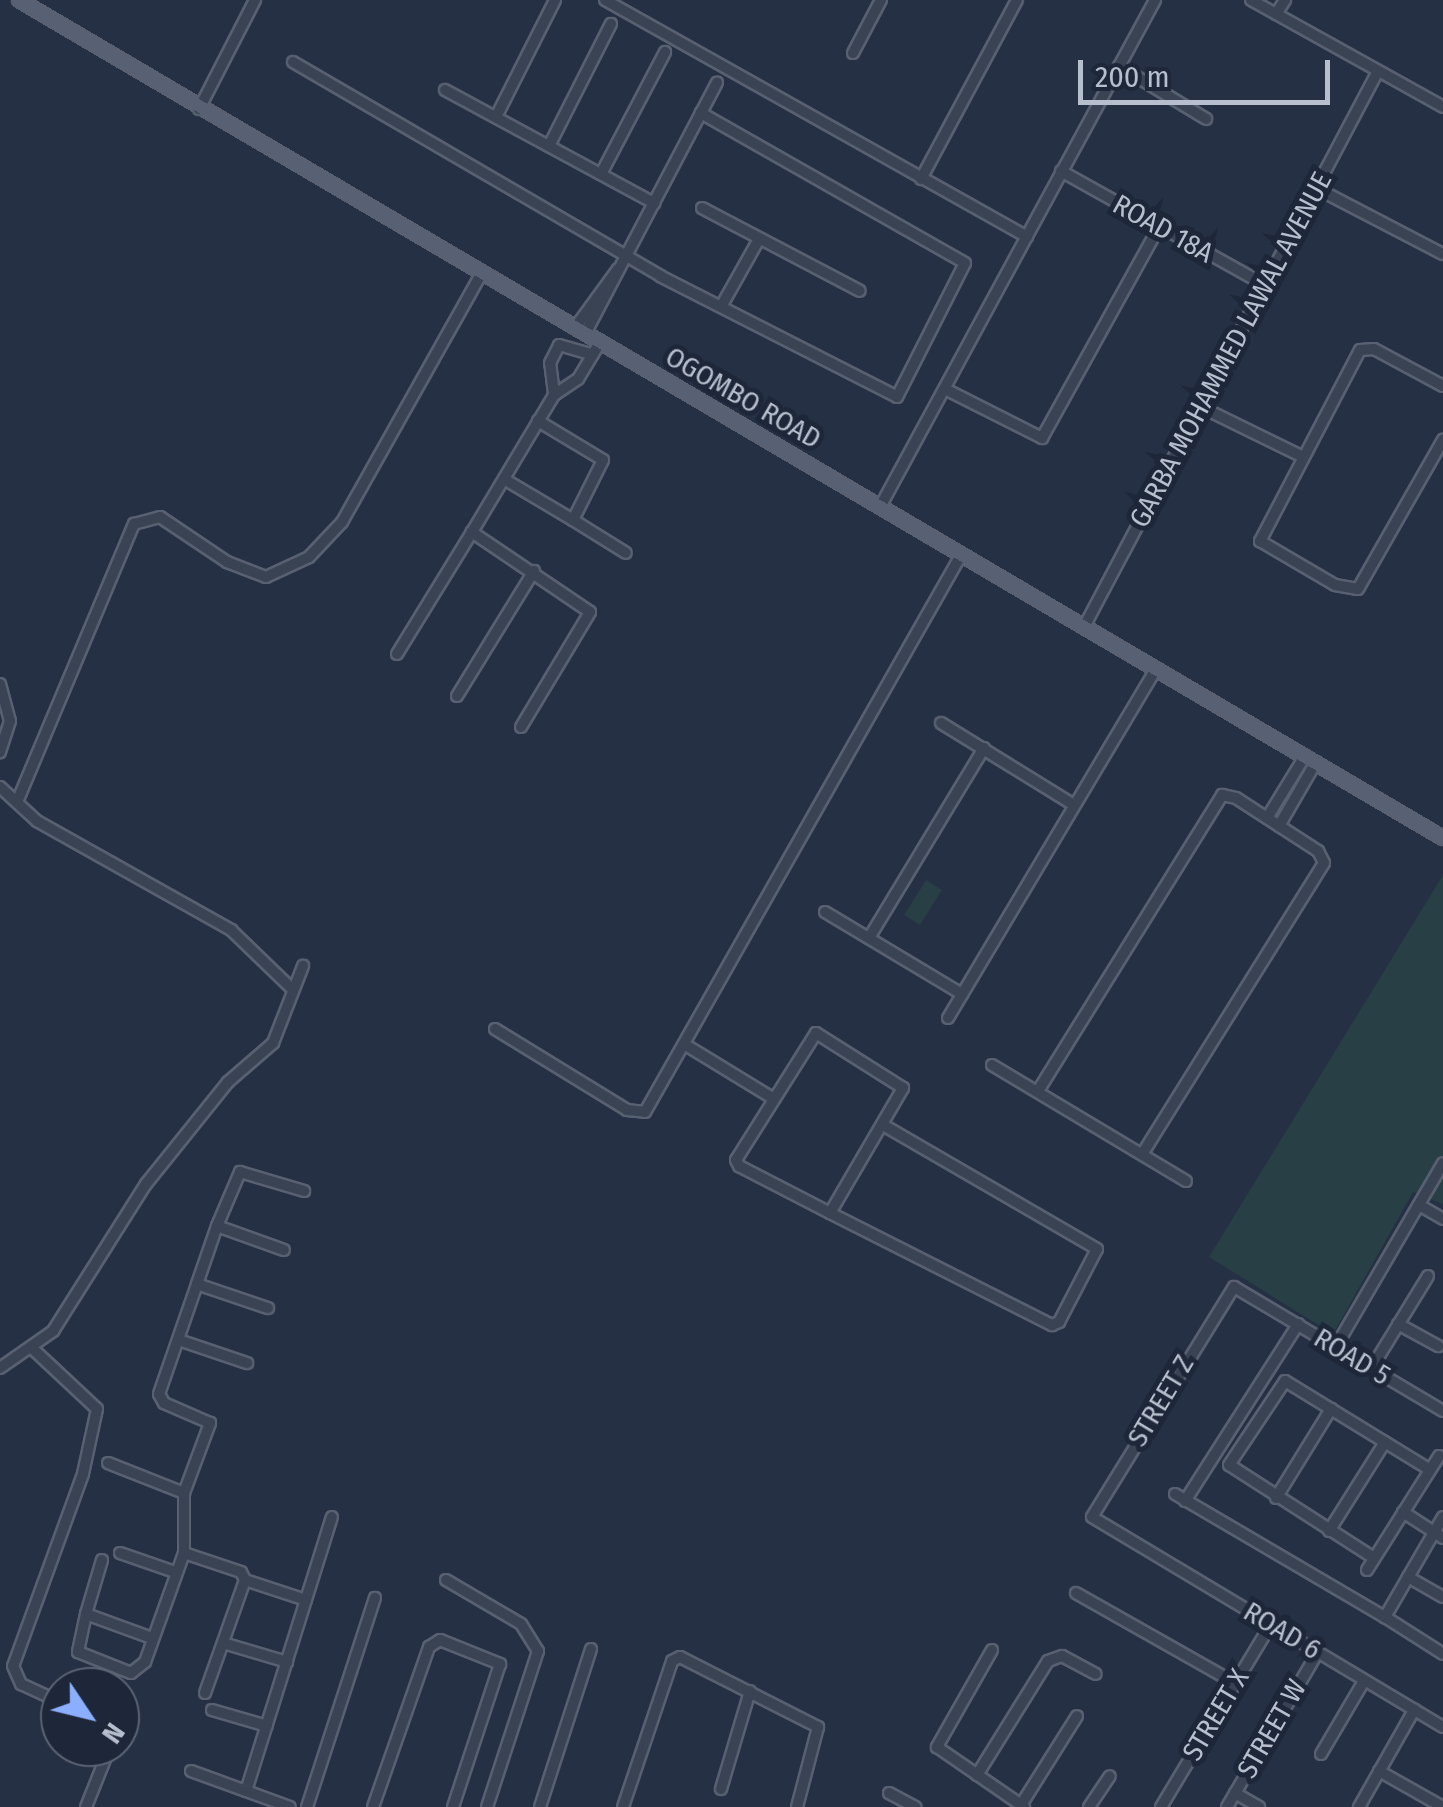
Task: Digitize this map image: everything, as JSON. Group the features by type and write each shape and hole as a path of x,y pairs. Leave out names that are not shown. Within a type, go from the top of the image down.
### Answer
{"main road":[{"name":"OGOMBO ROAD","path":"19,0 580,332 596,349 880,507 1443,838"}],"street":[{"path":"199,109 254,0"},
{"path":"496,117 555,0"},
{"path":"605,0 1028,237"},
{"path":"853,53 881,0"},
{"path":"922,179 1017,0"},
{"path":"880,507 1154,0"},
{"path":"1251,0 1443,107"},
{"path":"1276,14 1285,0"},
{"path":"549,146 611,24"},
{"path":"601,174 665,52"},
{"path":"293,62 625,255 893,399 966,266 702,114"},
{"path":"1119,66 1206,119"},
{"name":"GARBA MOHAMMED LAWAL AVENUE","path":"1084,627 1377,73"},
{"path":"580,332 619,268 717,83"},
{"path":"445,90 654,203"},
{"name":"ROAD 18A","path":"1062,171 1158,229 1265,285"},
{"path":"1316,188 1443,254"},
{"path":"702,208 860,291"},
{"path":"945,388 1042,438 1158,229"},
{"path":"722,304 759,239"},
{"path":"17,802 134,524 160,516 227,562 266,577 309,557 342,522 481,274"},
{"path":"397,654 554,395 578,379 596,349 559,345 550,363 554,395"},
{"path":"1443,386 1374,349 1360,350 1260,540 1354,590 1370,578 1443,440"},
{"path":"1201,407 1301,456"},
{"path":"538,421 605,464 573,520"},
{"path":"504,479 626,553"},
{"path":"472,532 590,612 521,727"},
{"path":"495,1029 638,1114 646,1112 961,555"},
{"path":"458,696 534,571"},
{"path":"948,1018 1156,669"},
{"path":"0,684 10,730 0,752"},
{"path":"941,723 1074,805"},
{"path":"869,938 984,748"},
{"path":"1267,818 1310,759"},
{"path":"1279,826 1310,759"},
{"path":"0,788 37,821 231,930 292,989"},
{"path":"1038,1091 1222,795 1267,818 1318,851 1324,862 1142,1153"},
{"path":"825,912 962,994"},
{"path":"0,1368 34,1350 72,1308 146,1184 228,1082 272,1044 290,1012 292,989 303,966"},
{"path":"830,1213 903,1088 818,1033 736,1163 830,1213 1052,1325 1059,1322 1097,1248 883,1125"},
{"path":"684,1044 774,1099"},
{"path":"992,1065 1186,1181"},
{"path":"1335,1348 1443,1163"},
{"path":"102,1560 74,1645 80,1655 131,1674 142,1667 184,1553 184,1493 210,1423 160,1400 217,1226 240,1172 304,1191"},
{"path":"1418,1205 1443,1220"},
{"path":"217,1226 284,1250"},
{"path":"1371,1369 1428,1276"},
{"path":"198,1284 268,1308"},
{"name":"STREET Z","path":"1119,1537 1092,1515 1207,1326 1234,1287 1263,1302"},
{"name":"ROAD 5","path":"1263,1302 1442,1410"},
{"path":"1298,1324 1180,1498 1443,1654"},
{"path":"1398,1324 1438,1346"},
{"path":"179,1340 248,1364"},
{"path":"34,1350 96,1408 83,1474 14,1666 21,1684 40,1693"},
{"path":"1374,1558 1229,1465 1282,1382 1430,1470"},
{"path":"1276,1498 1332,1409"},
{"path":"1329,1531 1385,1442"},
{"path":"1367,1570 1439,1456"},
{"path":"108,1463 184,1493"},
{"path":"1403,1512 1439,1535"},
{"path":"246,1791 332,1517"},
{"path":"1386,1618 1408,1577 1439,1535 1443,1517"},
{"name":"ROAD 6","path":"1119,1537 1443,1727"},
{"path":"120,1552 175,1572"},
{"path":"184,1553 241,1572 244,1580 205,1693"},
{"path":"1408,1577 1443,1597"},
{"path":"244,1580 306,1600"},
{"path":"446,1580 521,1624 538,1651 487,1807"},
{"path":"1076,1593 1234,1683"},
{"path":"307,1807 375,1598"},
{"path":"86,1614 152,1638"},
{"name":"STREET X","path":"1161,1807 1270,1624"},
{"path":"374,1807 429,1647 440,1640 500,1664 452,1807"},
{"path":"223,1643 287,1662"},
{"path":"540,1807 591,1649"},
{"path":"992,1650 937,1742 939,1750 1022,1806 1077,1716"},
{"name":"STREET W","path":"1227,1807 1318,1652"},
{"path":"978,1775 1048,1660 1062,1656 1096,1674"},
{"path":"623,1807 672,1661 680,1657 818,1727 797,1807"},
{"path":"1322,1754 1364,1681"},
{"path":"722,1789 750,1691"},
{"path":"212,1710 267,1726"},
{"path":"1359,1807 1414,1710"},
{"path":"86,1807 102,1767"},
{"path":"191,1771 290,1807"},
{"path":"1379,1771 1443,1807"},
{"path":"1090,1807 1110,1776"},
{"path":"890,1792 915,1807"},
{"path":"1235,1793 1260,1807"}],"green space":[{"path":"1443,875 1443,1204 1413,1192 1333,1334 1209,1257"},
{"path":"926,880 942,890 920,925 904,915"}]}
